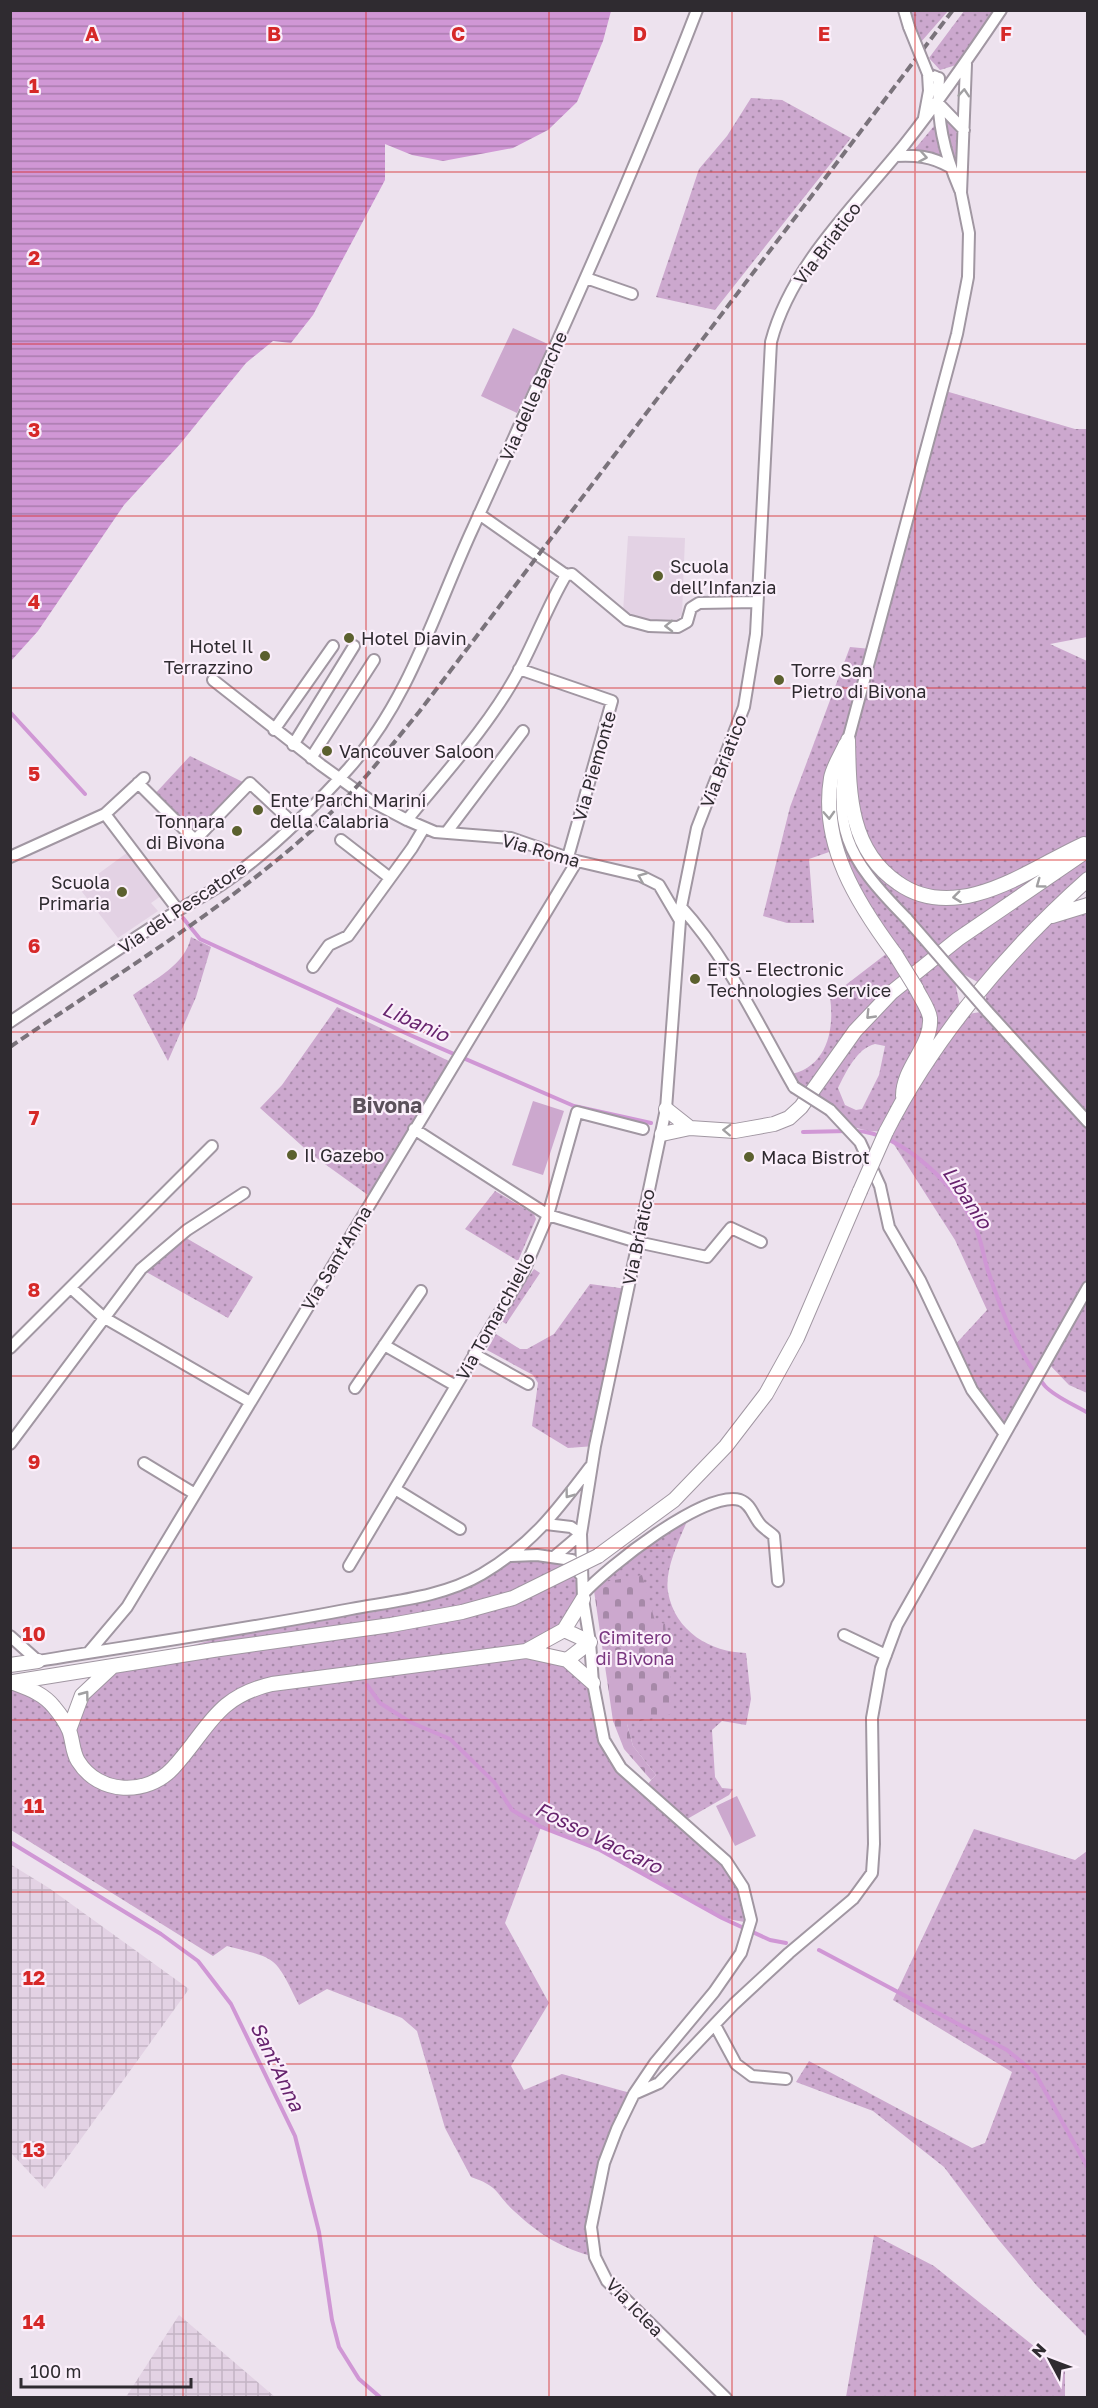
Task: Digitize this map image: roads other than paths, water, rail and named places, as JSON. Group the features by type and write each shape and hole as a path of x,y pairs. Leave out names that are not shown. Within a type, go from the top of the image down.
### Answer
{"main road":[{"path":"848,740 849,791 857,828 875,864 905,888 935,899 979,893 1088,842"},
{"path":"848,740 832,775 830,828 855,895 895,954 930,1016 928,1035 903,1081 902,1099"},
{"path":"662,1134 690,1128 735,1131 774,1124 789,1118 801,1107 855,1031 892,992 957,939 1088,850"},
{"path":"10,1682 391,1625 462,1612 513,1598 598,1556 674,1500 726,1446 766,1394 796,1338 902,1099 962,1015 1047,918 1088,879"},
{"path":"1047,918 1088,905"},
{"path":"666,1109 690,1128"},
{"path":"526,1652 564,1630 583,1596"},
{"path":"564,1630 590,1642 567,1660"},
{"path":"10,1682 36,1691 53,1706 69,1730 77,1760 95,1778 109,1786 128,1789 157,1781 171,1770 224,1705 234,1697 259,1687 300,1679 526,1652 567,1660 592,1683"},
{"path":"10,1665 38,1660"},
{"path":"69,1730 82,1695 112,1667"}],"street":[{"name":"Via delle Barche","path":"344,773 386,720 417,662 479,514 644,146 697,10"},
{"path":"904,10 909,27 934,76 941,133 950,167 961,193 969,233 968,277 957,334 848,740 840,797 846,838 855,859 877,888 1088,1122"},
{"name":"Via Briatico","path":"750,1923 743,1887 726,1862 621,1768 604,1740 592,1683 590,1642 583,1596 581,1534 591,1464 666,1109 674,1030 681,907 697,828 744,707 756,633 771,342 778,316 805,267 937,103 1000,10"},
{"path":"961,193 966,62"},
{"path":"934,76 957,75"},
{"path":"924,120 934,76"},
{"path":"929,91 937,103 964,130"},
{"path":"895,156 918,154 936,159 950,167"},
{"path":"586,278 632,294"},
{"path":"479,514 566,575 572,574 627,620 649,626 678,627 687,622 691,608 699,603 756,602"},
{"path":"408,820 472,740 519,669 551,600 566,575"},
{"path":"274,730 333,646"},
{"path":"293,745 354,646"},
{"path":"311,758 374,660"},
{"name":"Via Piemonte","path":"519,669 612,700 573,859"},
{"name":"Via Roma","path":"213,680 311,758 344,773 371,801 408,820 424,828 446,833 512,838 573,859 641,876 659,885 679,919"},
{"path":"446,833 524,731"},
{"name":"Via del Pescatore","path":"10,1022 178,910 228,880 294,824 344,773"},
{"path":"10,857 105,814 141,781 192,837 197,838 250,783 294,824"},
{"path":"105,814 178,910"},
{"path":"313,967 329,945 348,936 424,828"},
{"path":"341,840 390,878"},
{"name":"Via Sant'Anna","path":"89,1652 127,1607 573,859"},
{"path":"681,907 697,923 794,1087 831,1110 856,1138 880,1186 889,1227 920,1280 972,1390 1004,1433"},
{"name":"Via Tomarchiello","path":"350,1566 523,1273 548,1215 577,1112 643,1129"},
{"path":"414,1129 548,1215 637,1242 707,1257 731,1228 761,1242"},
{"path":"10,1348 212,1146"},
{"path":"10,1444 141,1269 187,1230 244,1193"},
{"path":"634,2094 660,2083 715,2025 789,1953 853,1899 872,1873 874,1844 872,1718 886,1655 897,1624 1088,1287"},
{"path":"71,1288 103,1317 250,1402"},
{"path":"356,1388 420,1291"},
{"path":"384,1345 456,1386"},
{"path":"474,1354 528,1384"},
{"path":"144,1463 195,1494"},
{"path":"10,1636 38,1660 271,1624 444,1591 480,1576 511,1556 546,1524 591,1464"},
{"path":"395,1489 460,1529"},
{"path":"583,1596 597,1578 675,1521 728,1497 742,1501 760,1524 774,1536 778,1581"},
{"path":"546,1524 571,1527 581,1534 555,1556"},
{"path":"511,1556 555,1556 572,1560 582,1579"},
{"path":"844,1635 886,1655"},
{"name":"Via Iclea","path":"726,2397 607,2281 595,2257 591,2227 604,2163 634,2094 714,1992 741,1953 750,1923"},
{"path":"715,2025 736,2064 752,2076 786,2079"}],"waterway":[{"name":"Libanio","path":"10,712 85,794"},
{"name":"Libanio","path":"183,918 200,939 410,1035 574,1106 651,1123"},
{"name":"Libanio","path":"803,1132 847,1131"},
{"name":"Libanio","path":"855,1131 873,1134 910,1152 943,1181 958,1198 977,1231 999,1301 1011,1331 1027,1360 1049,1390 1088,1413"},
{"name":"Fosso Vaccaro","path":"367,1685 380,1703 410,1722 450,1739 494,1782 512,1810 541,1827 600,1850 722,1918 770,1940 786,1943"},
{"name":"Sant'Anna","path":"10,1842 161,1934 198,1961 231,2004 295,2136 319,2232 332,2320 339,2347 359,2379 381,2398"},
{"name":"Fosso Vaccaro","path":"819,1950 1007,2050 1035,2073 1088,2168"}],"railway":[{"path":"10,1047 182,932 265,870 342,802 419,712 953,10"}],"place":[{"name":"Scuola dell’Infanzia","path":"658,576"},
{"name":"Hotel Diavin","path":"349,638"},
{"name":"Hotel Il Terrazzino","path":"265,656"},
{"name":"Torre San Pietro di Bivona","path":"779,680"},
{"name":"Vancouver Saloon","path":"327,751"},
{"name":"Ente Parchi Marini della Calabria","path":"258,810"},
{"name":"Tonnara di Bivona","path":"237,831"},
{"name":"Scuola Primaria","path":"122,892"},
{"name":"ETS - Electronic Technologies Service","path":"695,979"},
{"name":"Il Gazebo","path":"292,1155"},
{"name":"Maca Bistrot","path":"749,1157"}],"district":[{"name":"Bivona","path":"387,1105"}],"park label":[{"name":"Cimitero di Bivona","path":"635,1647"}]}
